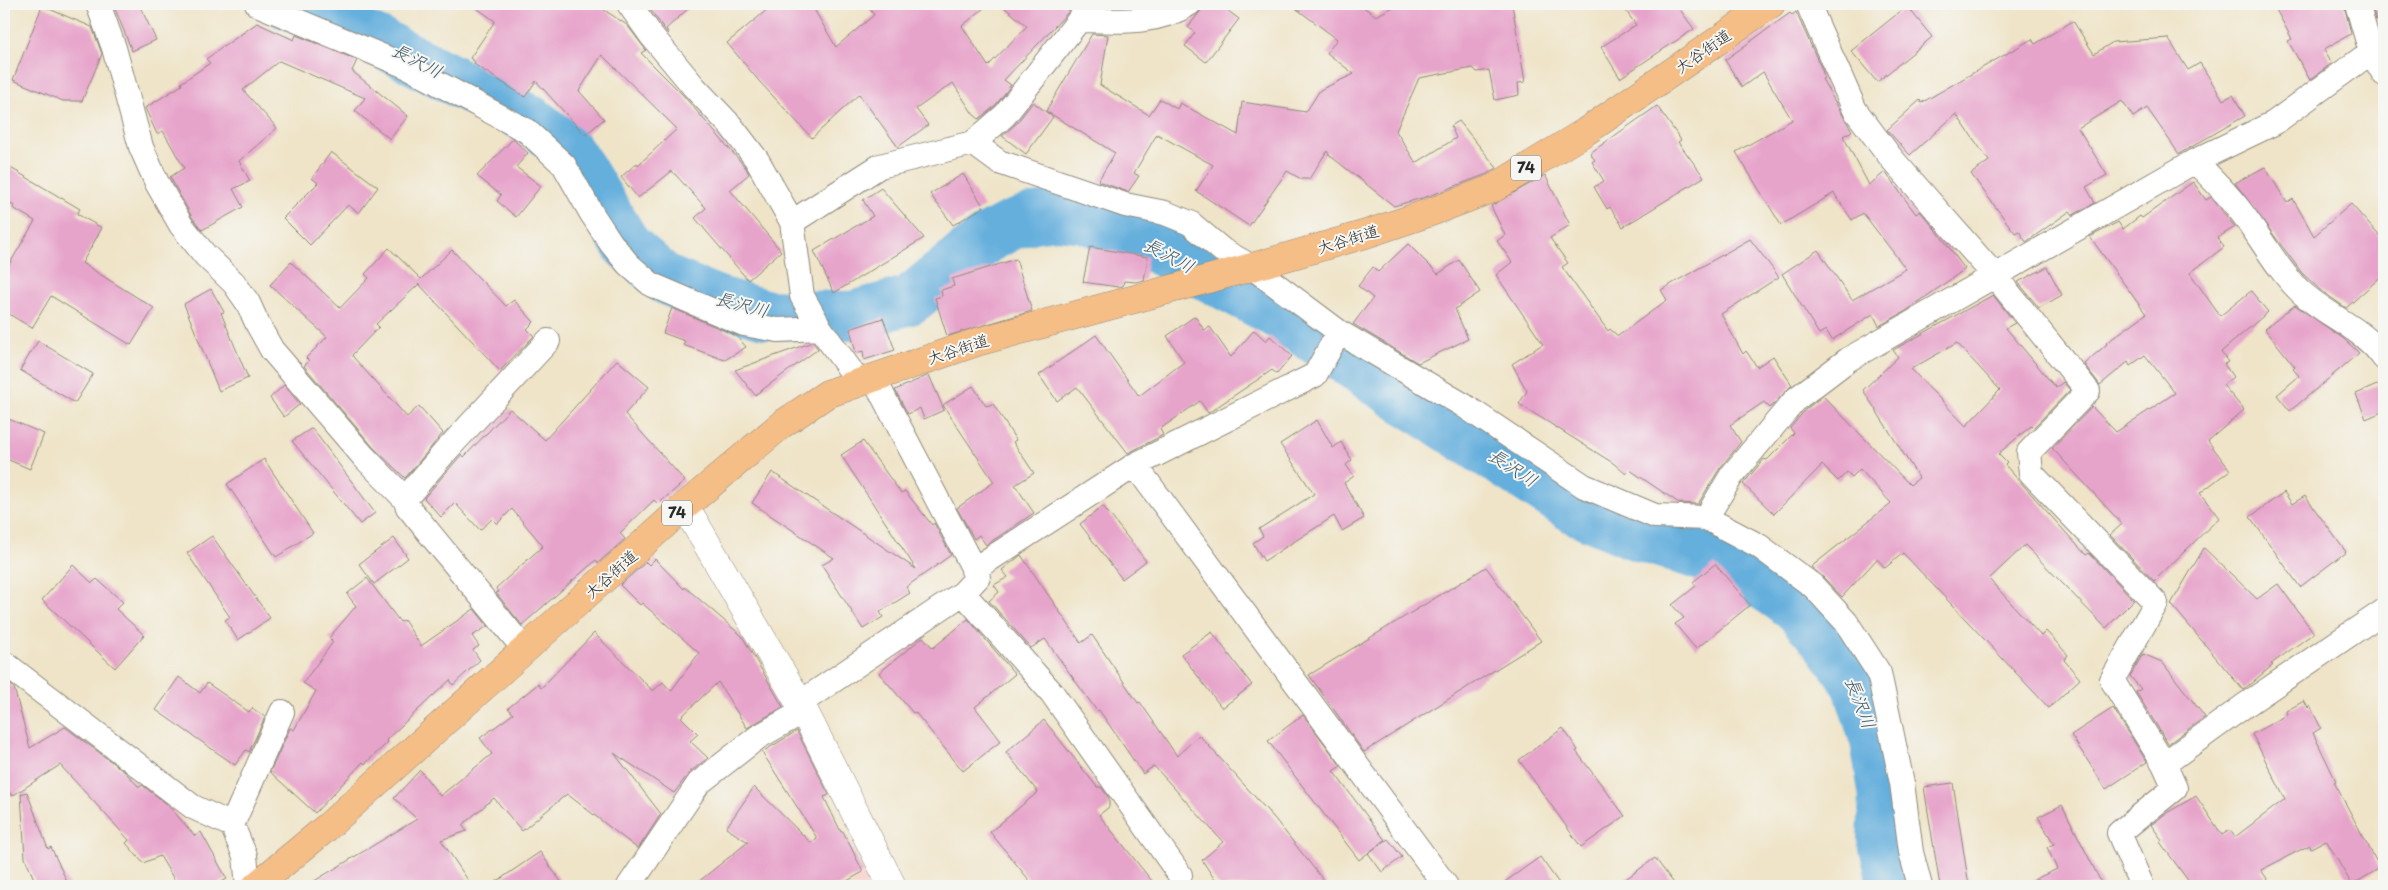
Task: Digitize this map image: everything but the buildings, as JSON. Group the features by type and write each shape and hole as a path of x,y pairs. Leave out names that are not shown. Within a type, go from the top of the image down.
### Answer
{"main road":[{"name":"大谷街道","path":"256,886 326,828 685,506 781,425 827,394 977,342 1182,285 1251,268 1434,211 1494,188 1585,132 1771,4"}],"street":[{"path":"98,4 114,48 141,147 157,183 181,225 205,255 234,283 248,303 258,326 272,350 364,457 404,499 408,507 448,557 525,650"},
{"path":"257,4 408,67 527,131 564,165 611,243 628,264 652,285 744,324 778,330 819,327"},
{"path":"629,886 699,783 758,737 963,593 978,578 866,379 819,327 802,296 792,222 757,160 731,126 694,88 651,35 630,4"},
{"path":"792,222 880,166 973,143 1005,115 1079,20 1130,21 1178,11 1188,4"},
{"path":"1808,4 1855,110 1892,159 1995,276 2088,391 2029,452 2030,473 2156,603 2112,680 2164,764 2174,788 2118,832 2142,886"},
{"path":"2357,4 2371,52 2384,74"},
{"path":"1706,518 1732,475 1796,399 1849,359 2195,161 2274,123 2371,52"},
{"path":"973,143 998,162 1125,205 1165,213 1190,223 1222,250 1251,268 1339,333 1463,404 1584,486 1654,516 1706,518 1759,546 1813,586 1846,622 1879,673 1902,783 1911,852 1920,886"},
{"path":"2195,161 2235,203 2265,248 2300,291 2325,311 2363,334 2384,358"},
{"path":"974,570 1135,466 1315,375 1339,333"},
{"path":"404,499 548,340"},
{"path":"1135,466 1446,886"},
{"path":"685,506 802,707 892,886"},
{"path":"963,593 1052,693 1180,875"},
{"path":"2164,764 2244,706 2384,611"},
{"path":"4,663 193,807 232,825 245,856 248,886"},
{"path":"232,825 282,712"}],"shaded area":[{"path":"868,869 877,886 850,886"}],"waterway":[{"name":"長沢川","path":"286,4 379,42 531,120 564,145 581,169 627,246 666,280 715,300 768,315 852,316 910,300 986,239 1010,226 1033,218 1057,215 1083,218 1130,235 1275,312 1395,393 1578,511 1635,535 1736,567 1796,607 1829,644 1857,684 1875,741 1884,797 1882,838 1893,886"}]}
